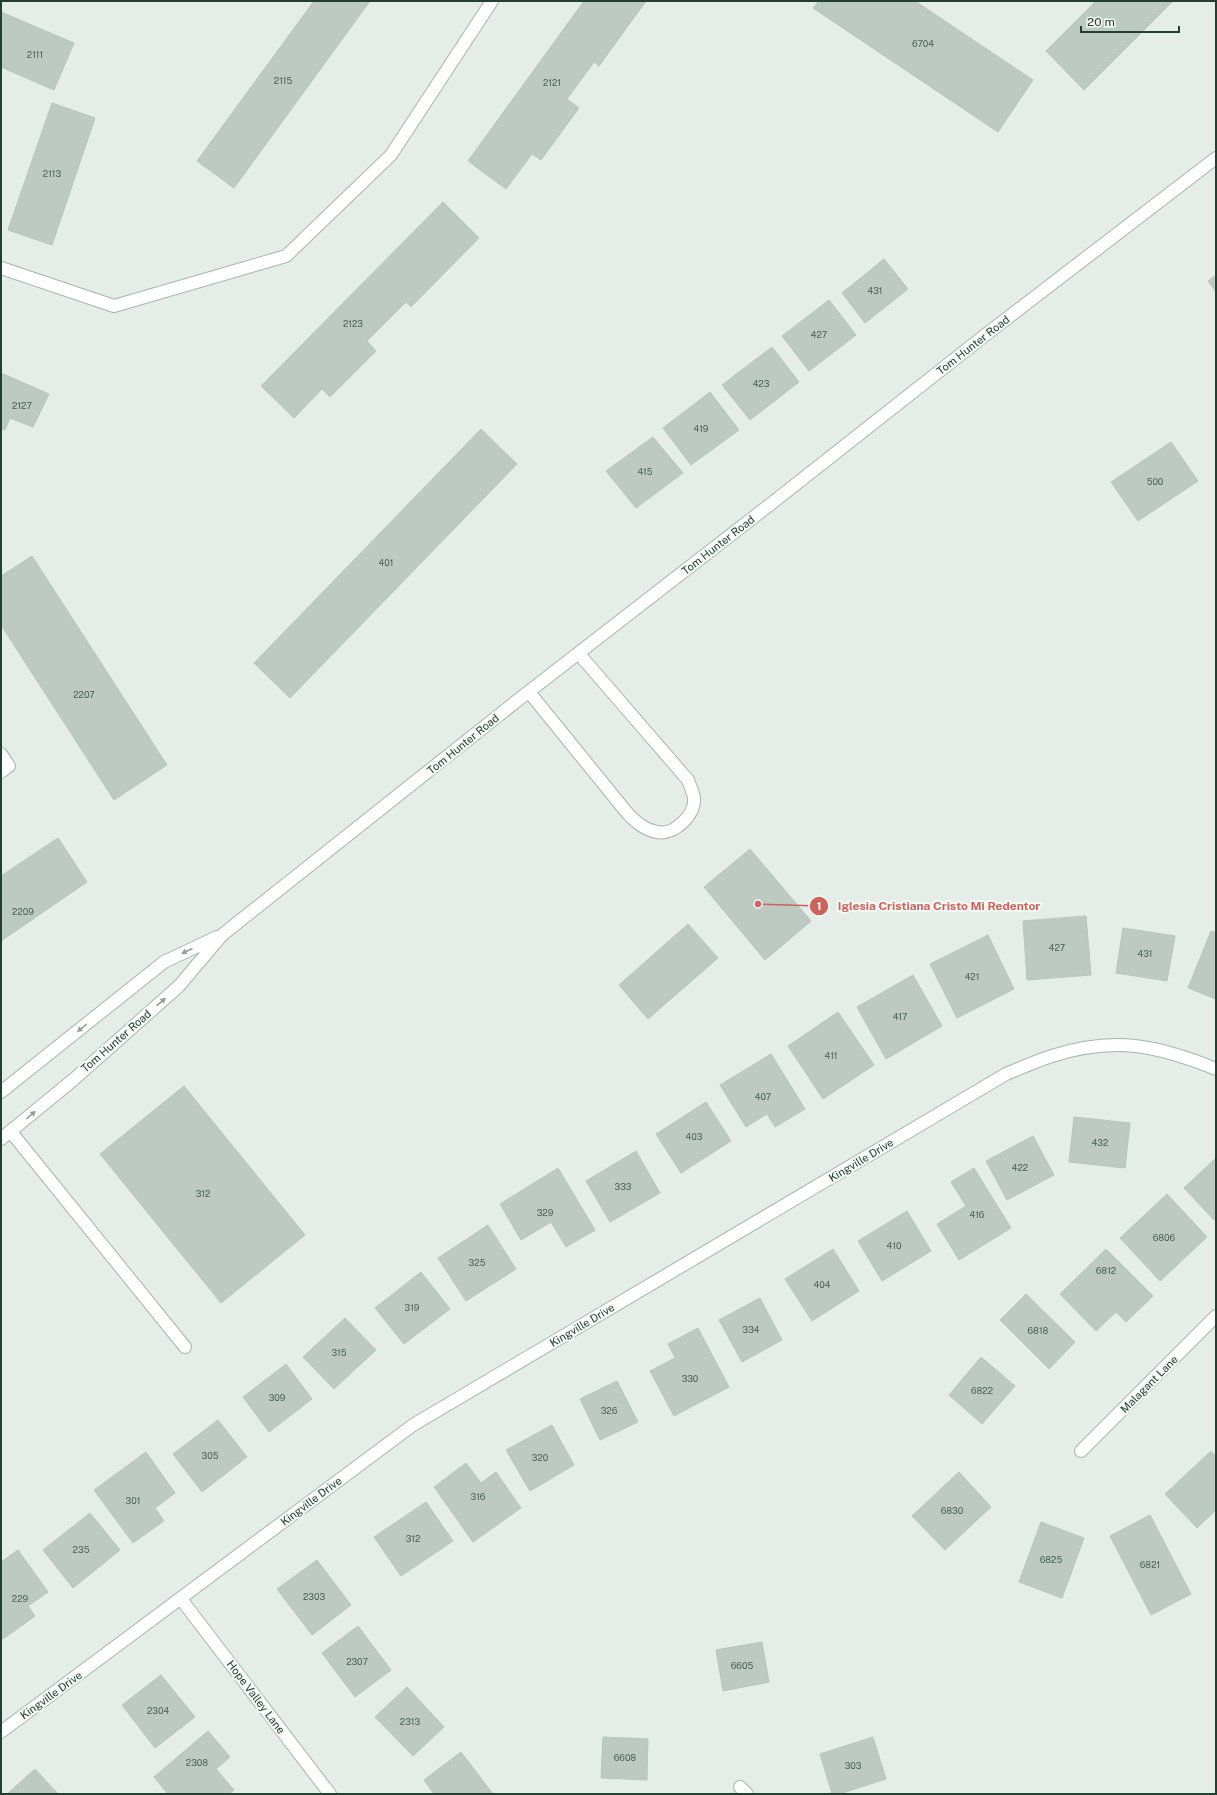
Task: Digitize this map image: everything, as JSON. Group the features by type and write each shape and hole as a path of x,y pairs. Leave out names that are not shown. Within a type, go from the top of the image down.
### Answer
{"street":[{"path":"1,268 114,306 286,256 391,155 492,1"},
{"name":"Tom Hunter Road","path":"1,1139 11,1132 179,986 222,935 529,692 984,336 1216,158"},
{"path":"529,692 628,814 642,827 658,833 675,829 688,818 694,800 688,780 579,654"},
{"path":"1,754 9,766 1,772"},
{"name":"Tom Hunter Road","path":"1,1092 164,962 222,935"},
{"name":"Kingville Drive","path":"1,1732 413,1425 1006,1074 1051,1056 1085,1047 1118,1044 1153,1048 1181,1055 1216,1069"},
{"path":"11,1132 184,1346"},
{"name":"Malagant Lane","path":"1081,1451 1216,1316"},
{"name":"Hope Valley Lane","path":"181,1599 330,1794"}],"building":[{"path":"314,1 370,1 234,188 197,161"},
{"path":"584,1 646,1 599,66 594,62 567,99 579,108 541,160 532,154 506,189 468,161"},
{"path":"819,1 915,1 1033,80 998,132 813,8"},
{"path":"1096,1 1173,1 1084,90 1046,51"},
{"path":"1,12 74,43 54,90 1,67"},
{"path":"52,103 95,118 52,245 8,230"},
{"path":"443,202 479,238 411,307 406,302 367,341 376,351 330,397 322,389 294,418 261,386"},
{"path":"884,259 908,289 865,323 842,293"},
{"path":"1216,275 1216,292 1208,281"},
{"path":"829,300 856,335 809,371 782,336"},
{"path":"772,347 799,382 750,420 722,385"},
{"path":"1,373 49,394 33,427 10,418 5,430 1,429"},
{"path":"710,392 739,430 691,465 663,428"},
{"path":"481,429 517,464 290,698 254,663"},
{"path":"653,437 683,473 636,508 606,471"},
{"path":"1171,442 1198,481 1138,521 1111,482"},
{"path":"32,556 167,765 114,800 1,625 1,576"},
{"path":"58,838 87,882 1,941 1,876"},
{"path":"750,849 811,921 765,960 704,887"},
{"path":"1086,916 1091,975 1027,980 1023,921"},
{"path":"688,924 718,958 648,1019 619,985"},
{"path":"1123,928 1175,936 1167,981 1116,973"},
{"path":"1211,931 1216,933 1216,999 1188,988"},
{"path":"988,935 1014,989 957,1018 930,964"},
{"path":"913,975 942,1026 886,1059 857,1007"},
{"path":"838,1012 874,1065 823,1099 788,1046"},
{"path":"771,1054 805,1109 775,1127 767,1114 746,1127 720,1085"},
{"path":"184,1086 305,1235 221,1303 100,1154"},
{"path":"706,1102 731,1141 681,1173 656,1134"},
{"path":"1074,1117 1130,1123 1125,1168 1069,1162"},
{"path":"1033,1136 1054,1175 1007,1200 986,1161"},
{"path":"636,1151 660,1193 610,1222 586,1181"},
{"path":"1216,1158 1216,1218 1214,1220 1184,1188"},
{"path":"558,1168 595,1230 566,1247 551,1222 521,1240 500,1204"},
{"path":"974,1168 1011,1228 959,1260 937,1224 966,1206 951,1182"},
{"path":"1167,1194 1207,1237 1160,1281 1120,1238"},
{"path":"907,1211 931,1251 882,1281 858,1241"},
{"path":"488,1225 516,1269 466,1301 438,1258"},
{"path":"833,1249 859,1291 812,1321 785,1279"},
{"path":"1106,1249 1153,1296 1126,1322 1116,1312 1096,1331 1060,1294"},
{"path":"421,1272 450,1309 404,1344 375,1308"},
{"path":"1026,1294 1075,1342 1049,1369 1000,1320"},
{"path":"760,1298 782,1340 742,1362 719,1320"},
{"path":"345,1318 376,1350 334,1389 303,1357"},
{"path":"698,1328 729,1387 674,1416 650,1371 675,1358 668,1344"},
{"path":"981,1357 1015,1386 982,1424 949,1395"},
{"path":"286,1364 312,1399 269,1432 243,1397"},
{"path":"617,1381 638,1422 600,1440 580,1399"},
{"path":"218,1420 247,1457 202,1492 173,1454"},
{"path":"552,1425 574,1465 530,1491 506,1450"},
{"path":"1211,1451 1216,1456 1216,1510 1197,1528 1165,1494"},
{"path":"146,1452 175,1493 155,1508 164,1521 133,1543 94,1490"},
{"path":"466,1463 481,1483 496,1472 521,1508 473,1542 434,1487"},
{"path":"959,1472 991,1507 945,1550 912,1516"},
{"path":"426,1502 453,1541 401,1576 374,1537"},
{"path":"90,1513 120,1550 73,1588 43,1550"},
{"path":"1150,1515 1191,1594 1151,1615 1110,1536"},
{"path":"1041,1522 1084,1538 1062,1598 1019,1582"},
{"path":"18,1550 48,1592 28,1606 35,1616 3,1639 1,1636 1,1562"},
{"path":"317,1560 351,1605 312,1635 277,1589"},
{"path":"358,1626 391,1670 355,1697 322,1653"},
{"path":"762,1642 769,1682 723,1691 716,1650"},
{"path":"161,1675 195,1717 155,1748 122,1705"},
{"path":"407,1687 444,1727 413,1756 375,1717"},
{"path":"208,1731 230,1757 216,1769 234,1790 229,1794 168,1794 154,1777"},
{"path":"603,1737 648,1739 647,1780 601,1778"},
{"path":"873,1737 886,1779 839,1794 832,1794 820,1754"},
{"path":"461,1752 493,1794 434,1794 424,1780"},
{"path":"35,1769 58,1794 7,1794"}],"place":[{"name":"Iglesia Cristiana Cristo Mi Redentor","path":"758,904"}]}
